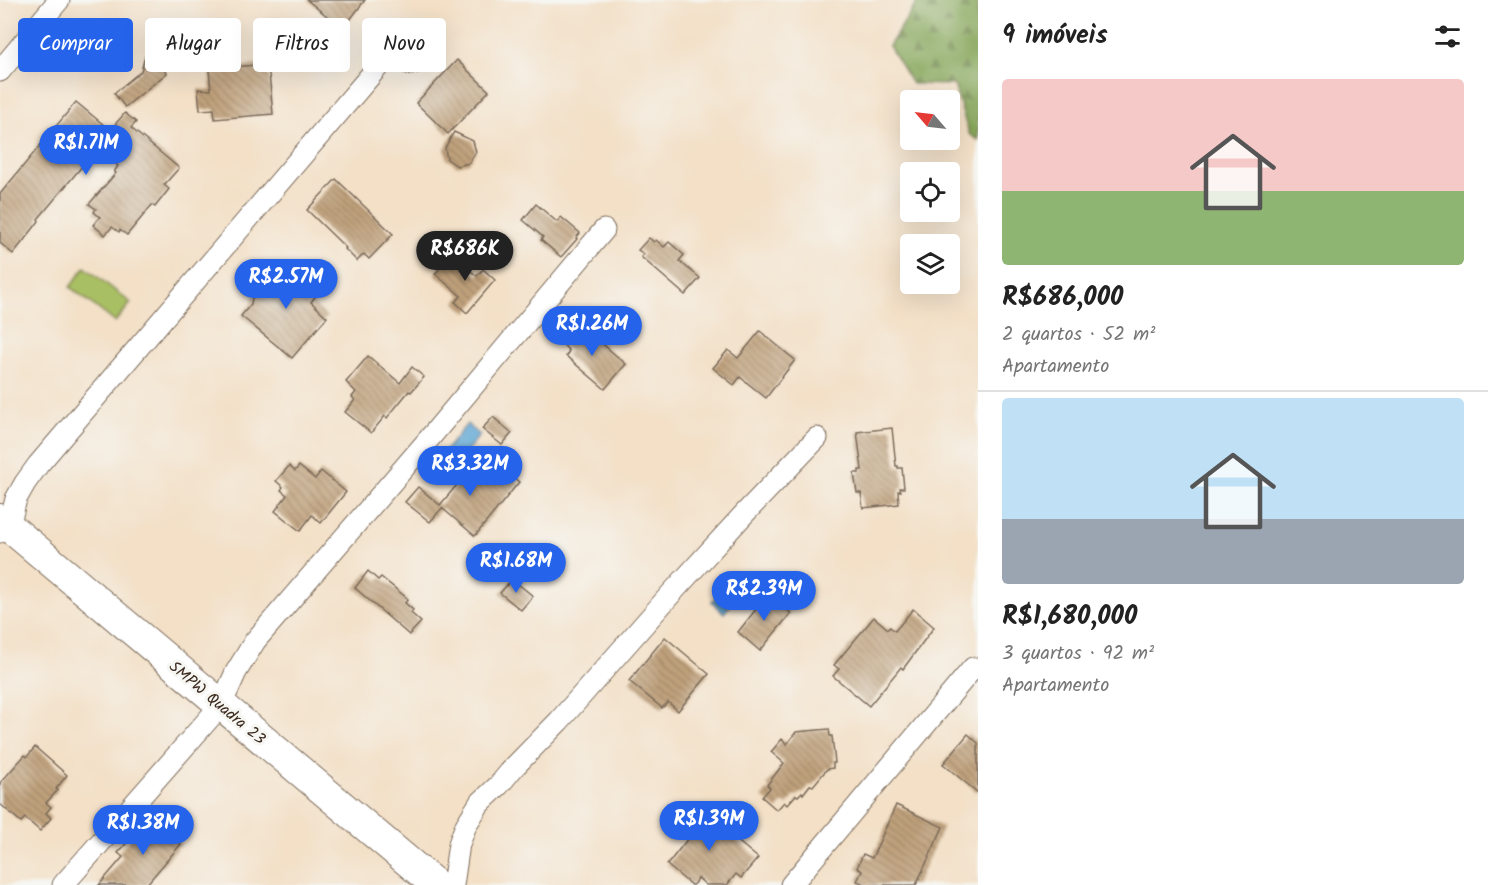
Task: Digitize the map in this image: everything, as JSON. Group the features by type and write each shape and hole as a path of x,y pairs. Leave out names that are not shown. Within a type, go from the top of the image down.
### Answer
{"street":[{"path":"0,71 59,0"},
{"path":"3,526 25,483 38,465 372,72"},
{"path":"63,885 221,705 236,672 255,641 604,230"},
{"path":"433,883 459,844 466,825 479,804 572,707 669,596 817,438"},
{"name":"SMPW Quadra 23","path":"3,526 433,883"},
{"path":"791,885 973,668"}],"green space":[{"path":"916,0 978,0 978,140 969,134 960,105 960,90 956,90 954,85 912,84 889,46 916,4"},
{"path":"85,267 131,303 115,322 70,287"}],"water":[{"path":"467,424 480,435 453,467 440,457"},
{"path":"733,577 745,587 724,613 712,602"}],"building":[{"path":"307,0 365,0 350,20 329,18"},
{"path":"145,57 145,72 167,73 125,107 114,93 141,71"},
{"path":"457,60 489,91 448,134 416,103"},
{"path":"253,65 253,72 269,72 273,114 215,119 214,109 200,110 198,89 211,90 209,72 241,72 241,66"},
{"path":"76,102 110,130 125,113 136,122 131,128 179,168 164,185 169,189 127,235 112,227 105,235 93,225 100,217 94,212 96,209 89,204 116,173 114,172 118,166 99,146 38,219 39,221 13,254 0,243 0,194"},
{"path":"454,132 473,141 476,152 469,163 457,166 447,159 445,148"},
{"path":"336,179 393,234 369,259 364,254 357,261 307,210"},
{"path":"536,204 557,222 561,217 580,233 561,257 523,220"},
{"path":"649,238 654,242 656,240 664,247 669,242 684,255 679,261 700,278 685,295 641,257 644,254 638,250"},
{"path":"451,255 477,276 483,269 495,280 467,313 455,302 461,296 435,274"},
{"path":"280,264 294,275 299,268 322,288 311,302 327,317 292,358 241,316 251,304 252,298"},
{"path":"570,327 586,340 591,334 626,364 605,389 566,356 569,351 559,340"},
{"path":"760,331 795,360 766,398 740,377 734,385 713,368 728,350 738,358"},
{"path":"368,356 400,383 412,367 424,377 371,433 345,412 355,400 352,397 356,392 346,382"},
{"path":"493,417 512,433 502,445 482,429"},
{"path":"892,428 896,466 902,468 904,488 898,491 899,504 863,508 861,493 857,493 854,473 862,470 857,432"},
{"path":"487,455 519,482 475,536 442,508 430,522 405,502 418,487 440,505"},
{"path":"289,466 295,471 299,466 315,479 321,471 346,492 321,523 312,515 300,531 275,511 287,495 276,481"},
{"path":"368,571 378,580 381,577 408,599 405,603 413,610 411,613 421,622 409,635 355,588"},
{"path":"512,579 533,596 521,610 500,593"},
{"path":"768,594 791,613 760,651 738,632"},
{"path":"913,609 934,627 903,669 901,667 869,706 833,676 839,669 834,665 874,617 888,629 890,627 895,631"},
{"path":"665,637 709,674 678,711 668,702 662,708 629,681"},
{"path":"829,729 835,763 833,763 833,768 827,769 803,794 802,792 796,795 787,805 784,802 777,810 762,797 770,788 767,785 784,763 771,752 782,739 787,744 796,732"},
{"path":"968,734 978,743 978,793 943,764"},
{"path":"35,747 67,775 56,789 58,790 46,803 51,807 46,813 51,818 40,831 25,818 21,822 0,804 0,783"},
{"path":"694,805 758,858 741,878 736,874 727,885 706,885 698,878 691,885 667,865 689,837 676,826"},
{"path":"896,805 943,827 916,885 867,885 857,881 862,871 857,868 863,854 872,858"},
{"path":"149,817 181,844 146,885 99,885 123,857 118,853"}]}
